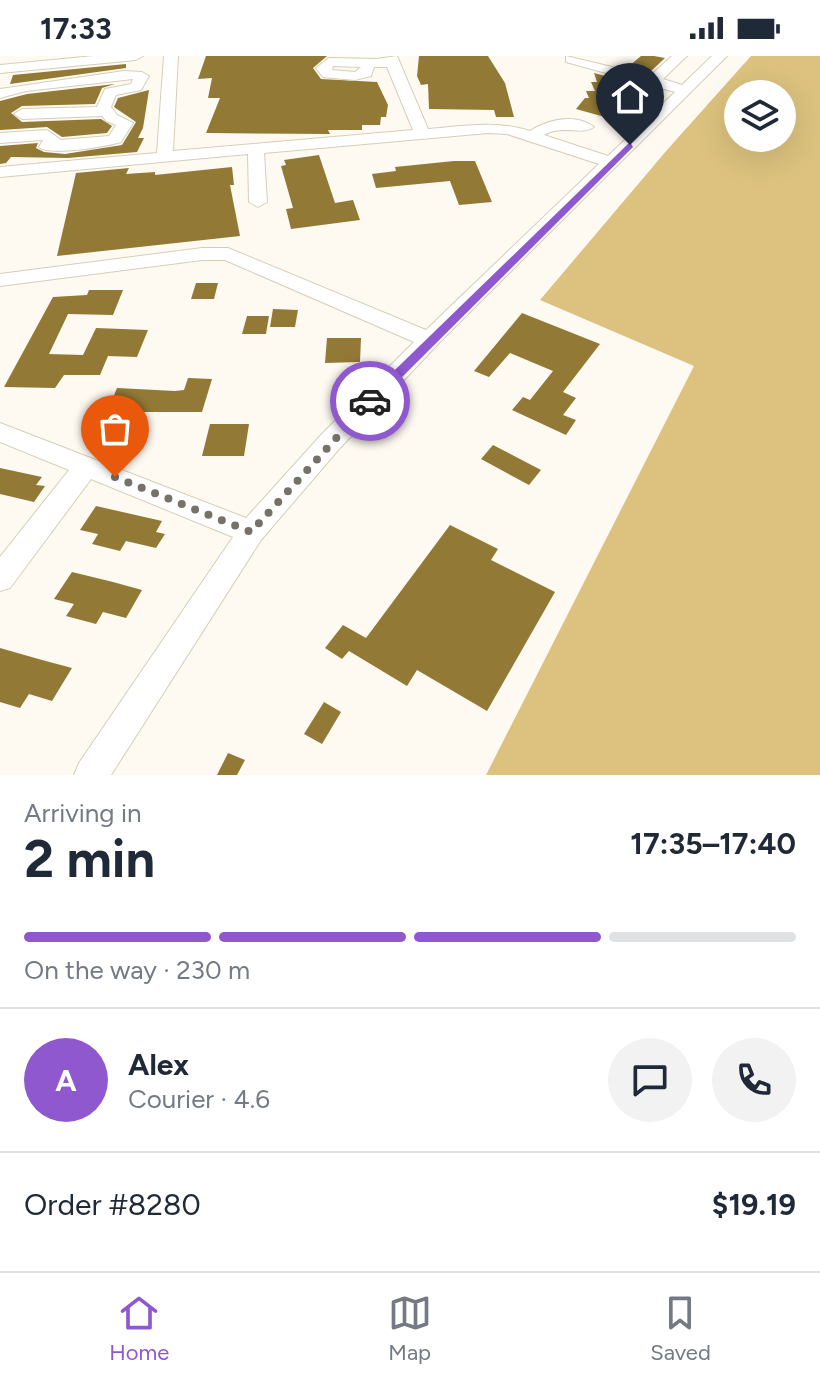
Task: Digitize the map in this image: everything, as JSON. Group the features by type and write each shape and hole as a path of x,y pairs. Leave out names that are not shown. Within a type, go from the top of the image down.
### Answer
{"street":[{"path":"0,69 136,56"},
{"path":"165,157 171,56"},
{"path":"653,81 680,56"},
{"path":"91,775 251,532 330,442 429,340 720,56"},
{"path":"368,65 391,59 422,134"},
{"path":"571,59 686,90"},
{"path":"0,94 13,89 70,83 96,76 142,76 136,87 110,92 104,107 112,119 125,123 115,139 75,145 48,140 0,138"},
{"path":"22,114 108,111"},
{"path":"33,169 63,112"},
{"path":"532,137 552,124 571,123 586,127"},
{"path":"0,172 488,128 509,129 611,163"},
{"path":"64,166 75,145"},
{"path":"256,149 258,202"},
{"path":"0,280 202,254 228,254 429,340"},
{"path":"0,432 251,532"},
{"path":"0,579 87,466"},
{"path":"75,775 134,712"}],"shaded area":[{"path":"751,56 820,56 820,775 486,775 694,366 540,300 724,86 724,152 796,152 796,80 730,80"}],"building":[{"path":"206,56 327,56 313,68 321,79 377,82 388,105 386,117 381,117 380,125 362,125 362,130 328,130 330,134 206,133 220,98 208,98 212,78 198,79"},
{"path":"419,56 488,56 505,83 514,117 496,117 494,110 429,109 428,84 421,85 417,76"},
{"path":"641,56 665,58 649,73 628,67"},
{"path":"126,64 126,68 10,84 13,75"},
{"path":"594,73 636,84 648,107 630,124 576,109 585,98 589,98 586,91 595,91 591,82 597,82"},
{"path":"115,84 102,88 95,104 22,106 11,113 22,122 101,119 112,126 107,133 62,137 47,127 0,130 0,101 27,94"},
{"path":"149,90 143,128 138,138 144,138 137,152 68,158 11,157 0,164 0,146 38,143 36,148 44,152 65,154 122,145 136,122 114,107 118,98"},
{"path":"319,155 335,203 353,200 360,220 291,229 286,209 293,208 281,166 286,165 284,160"},
{"path":"475,161 492,202 459,205 450,181 376,188 372,174 396,171 395,167"},
{"path":"232,167 234,185 230,185 240,236 57,256 76,173 129,168 126,174 155,172 155,175"},
{"path":"196,283 218,283 214,299 191,299"},
{"path":"89,290 123,290 113,315 68,314 49,354 83,355 96,328 148,330 137,357 108,356 100,375 64,375 55,388 4,387 53,297 87,295"},
{"path":"273,309 298,310 295,327 270,327"},
{"path":"522,313 600,344 563,392 576,398 563,415 576,420 566,435 512,410 523,397 530,400 553,371 510,353 489,377 474,371"},
{"path":"247,316 269,316 266,334 242,334"},
{"path":"327,338 361,338 360,362 325,363"},
{"path":"188,378 212,379 202,412 139,412 134,421 110,420 112,415 106,415 117,388 184,390"},
{"path":"210,424 249,424 244,456 202,456"},
{"path":"493,445 541,470 529,485 481,459"},
{"path":"0,468 42,477 36,485 45,486 34,502 0,494"},
{"path":"96,506 162,521 156,532 165,534 156,548 126,541 120,551 92,544 98,534 80,530"},
{"path":"450,525 498,549 491,560 555,592 487,711 417,670 407,686 349,651 342,659 325,648 343,625 366,638"},
{"path":"72,572 142,590 126,618 103,612 96,624 66,616 74,604 54,599"},
{"path":"0,648 72,668 52,701 29,694 20,708 0,702"},
{"path":"324,702 341,712 322,744 304,734"},
{"path":"228,753 245,760 237,775 217,775"}],"way so far":[{"path":"115,477 251,532 370,401"}],"route":[{"path":"370,401 630,145"}]}
